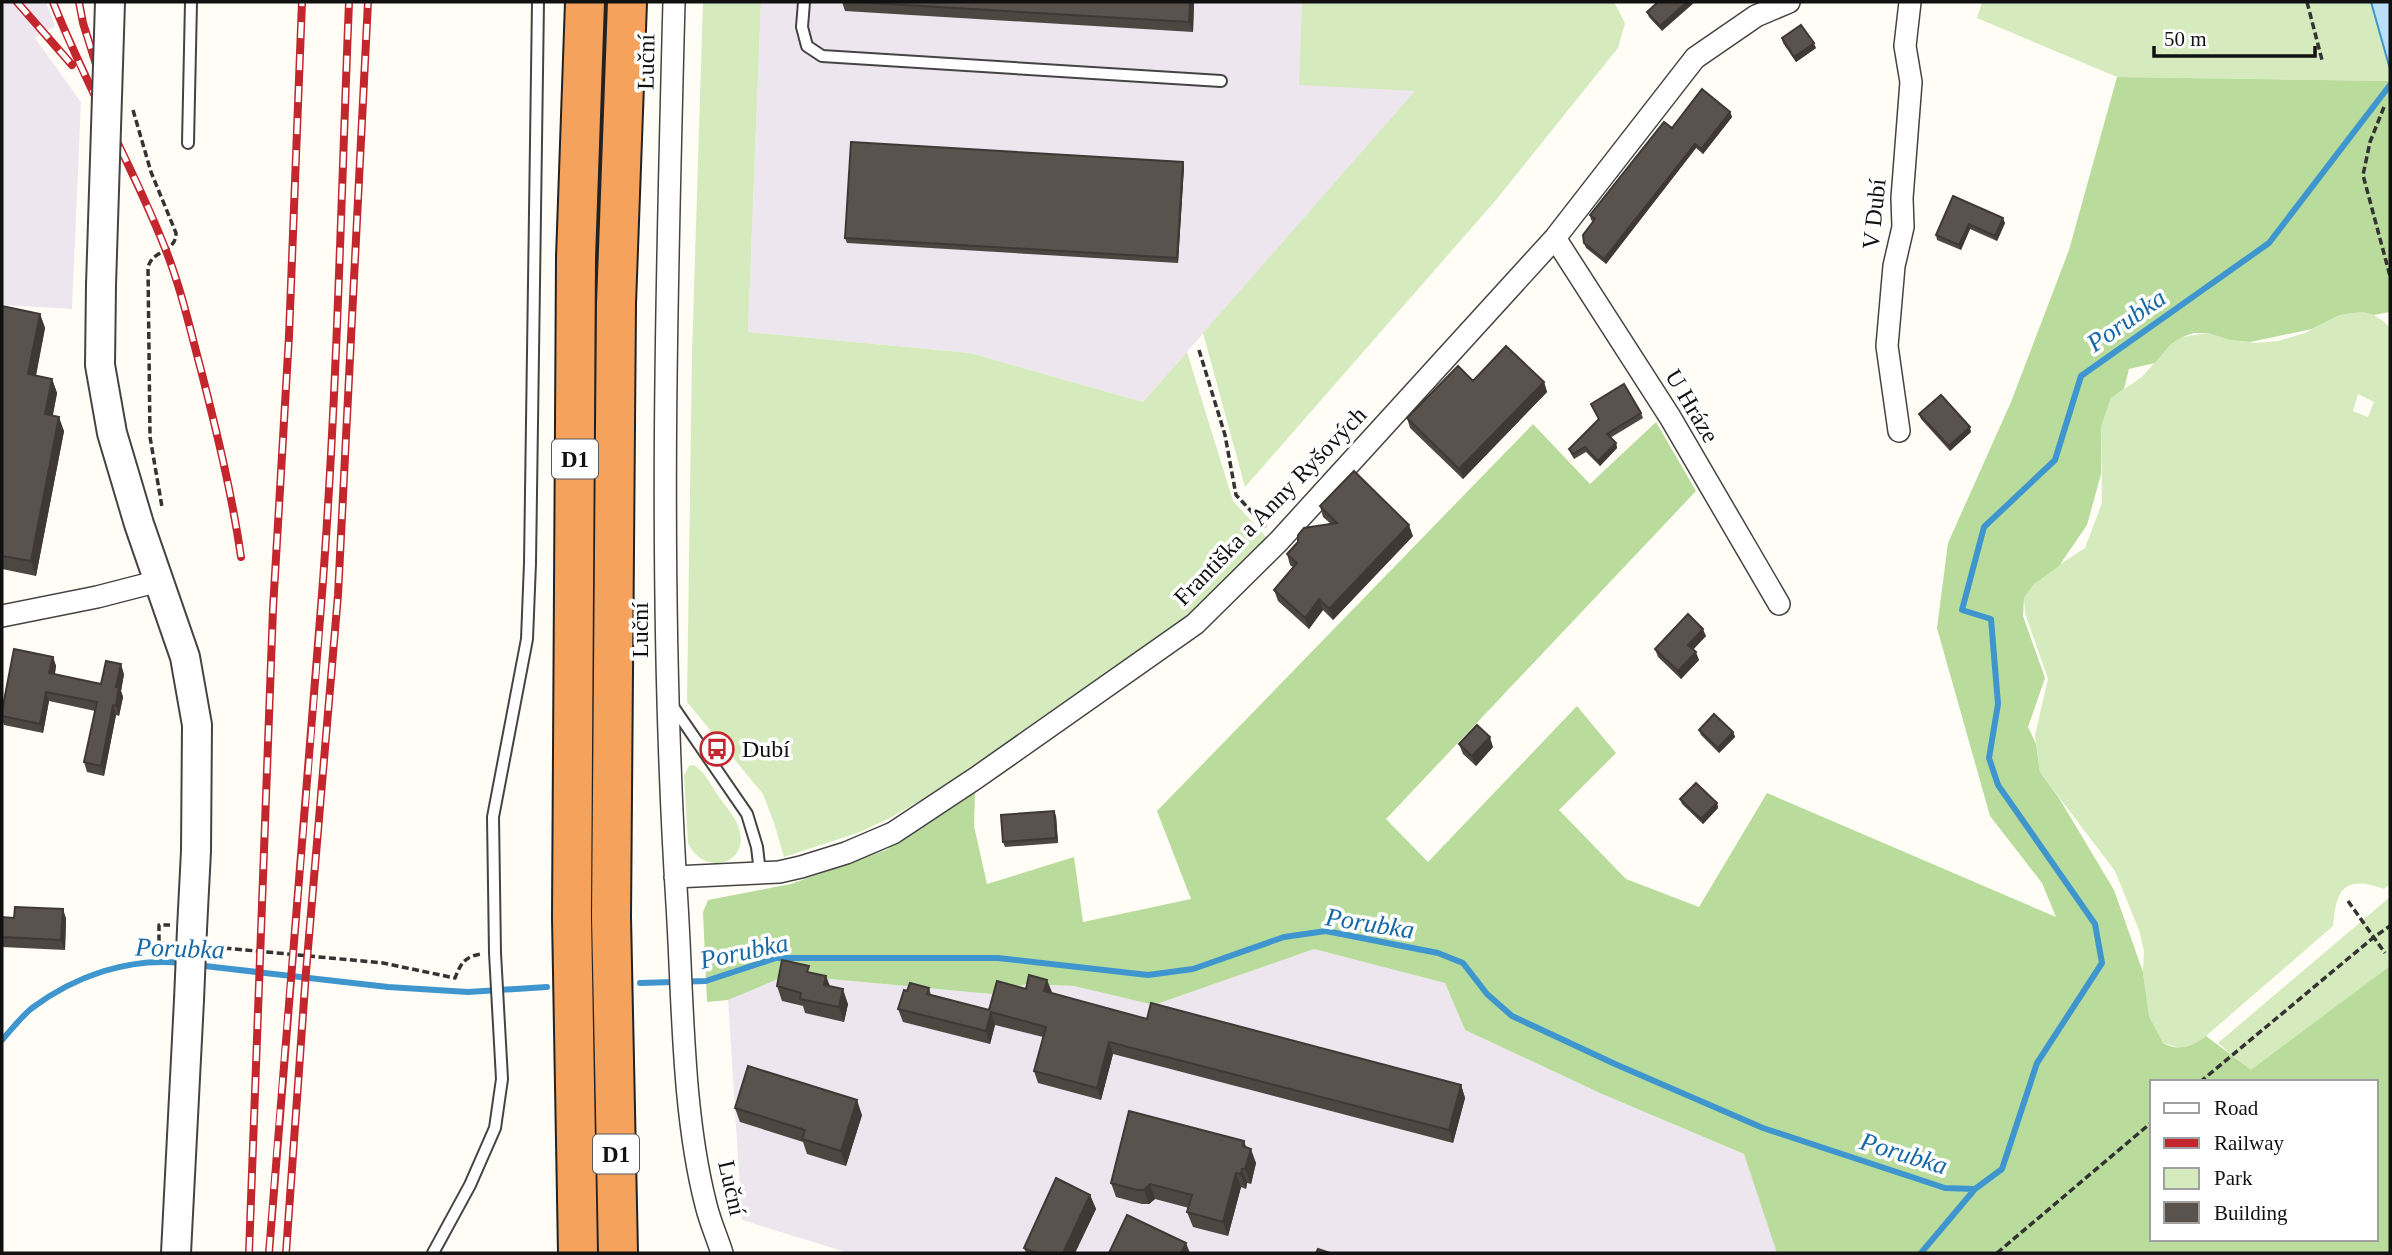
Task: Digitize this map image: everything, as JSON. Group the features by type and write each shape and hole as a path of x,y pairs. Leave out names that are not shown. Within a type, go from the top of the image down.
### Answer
{"highway":[{"name":"D1","path":"578,1253 572,917 576,258 585,2"},
{"name":"D1","path":"618,1253 611,916 616,304 627,2"},
{"path":"615,1054 636,1138 640,1253"},
{"path":"559,1253 559,1219 575,1055"}],"street":[{"path":"110,2 100,365 112,433 139,524 186,657 197,725 196,851 180,933 189,1000 176,1253"},
{"name":"Luční","path":"674,2 667,294 667,698 675,877 692,1127 706,1206 722,1253"},
{"name":"Františka a Anny Ryšových","path":"675,877 760,873 801,867 846,853 893,833 1195,624 1279,541 1555,237 1695,58 1756,16 1789,2"},
{"name":"V Dubí","path":"1899,431 1887,346 1895,266 1903,227 1902,198 1911,82 1905,46 1910,2"},
{"name":"U Hráze","path":"1555,237 1670,418 1779,604"},
{"path":"2,616 159,582"}],"lane":[{"path":"188,144 191,2"},
{"path":"433,1253 470,1185 495,1128 502,1079 496,969 493,817 527,639 538,2"},
{"path":"804,2 802,27 807,46 822,55 1221,81"},
{"path":"667,698 747,814 755,837 760,873"}],"path":[{"path":"2307,2 2322,60"},
{"path":"2384,107 2370,142 2363,175 2390,276"},
{"path":"132,109 151,172 174,227 176,239 171,248 154,256 148,267 150,437 162,513 139,524"},
{"path":"1199,350 1225,435 1236,495 1279,541"},
{"path":"2348,901 2385,953"},
{"path":"159,925 180,933 159,943 159,925"},
{"path":"2202,1080 2390,926"},
{"path":"214,947 383,963 455,978 462,962"},
{"path":"1997,1253 2150,1124"}],"shaded area":[{"path":"2,2 46,2 55,26 35,38 81,102 72,309 2,305"},
{"path":"761,2 1304,2 1416,91 1143,402 970,353 748,332"},
{"path":"1314,949 1445,983 1465,1030 1602,1094 1744,1154 1778,1252 849,1253 742,1220 728,1000 788,975 991,994 1027,984 1074,986 1154,1005"}],"green space":[{"path":"703,2 761,2 748,332 970,353 1143,402 1187,352 1233,501 1267,538 1180,627 950,783 860,832 784,857 763,794 687,702 692,354"},
{"path":"1302,2 1614,2 1625,23 1618,48 1496,200 1245,487 1203,333 1415,91 1299,85"},
{"path":"1982,2 2371,2 2390,69 2390,81 2117,77 1977,18"},
{"path":"2117,77 2390,81 2390,312 2340,315 2312,329 2250,342 2230,340 2208,333 2194,333 2170,345 2155,363 2129,369 2124,389 2111,398 2101,427 2101,474 2087,525 2059,566 2034,584 2024,598 2023,616 2045,678 2028,727 2036,744 2040,772 2059,798 2114,890 2143,972 2149,1016 2163,1043 2185,1047 2206,1036 2251,1070 2390,966 2390,1253 1777,1253 1744,1154 1602,1094 1465,1030 1445,983 1314,949 1154,1005 1074,986 1027,984 991,994 788,975 728,1000 707,1002 703,912 708,900 791,884 886,850 975,791 974,826 987,884 1074,857 1083,922 1191,899 1157,811 1533,424 1590,484 1656,422 1696,491 1386,819 1428,862 1577,706 1616,753 1559,810 1626,879 1699,907 1767,793 2056,917 2042,883 1990,816 1937,628 1948,543 2011,402 2069,250"},
{"path":"2366,313 2381,320 2390,329 2390,884 2384,889 2360,884 2345,888 2337,902 2333,926 2199,1042 2180,1048 2163,1043 2149,1016 2143,972 2144,951 2139,930 2115,871 2040,772 2035,735 2048,679 2025,613 2024,598 2045,574 2085,548 2102,503 2101,427 2111,398 2142,377 2170,345 2182,337 2208,333 2230,340 2256,343 2278,341 2305,333 2340,315","holes":["2358,394 2374,402 2368,417 2353,411"]},
{"path":"693,765 700,770 734,817 740,832 737,853 722,863 703,860 688,843 684,775 689,766"},
{"path":"2390,897 2390,966 2251,1071 2218,1043"}],"water":[{"path":"2371,2 2390,2 2390,69"}],"building":[{"path":"855,2 1190,2 1189,22"},
{"path":"1658,2 1687,2 1660,26 1647,12"},
{"path":"1801,25 1814,43 1794,57 1782,38"},
{"path":"1702,89 1730,112 1701,149 1695,144 1604,259 1584,243 1583,235 1595,219 1590,215 1664,122 1672,128"},
{"path":"851,142 1183,162 1177,258 845,238"},
{"path":"1953,196 2003,218 1995,236 1969,224 1959,245 1936,235"},
{"path":"2,306 40,314 28,374 52,379 45,414 59,417 31,561 2,556"},
{"path":"1506,346 1544,382 1459,469 1407,418 1458,366 1473,381"},
{"path":"1624,384 1641,413 1607,434 1616,443 1598,461 1585,447 1573,454 1569,449 1599,419 1591,404"},
{"path":"1941,395 1970,427 1949,446 1919,414"},
{"path":"1354,471 1409,525 1329,609 1319,599 1305,618 1274,590 1297,563 1287,554 1298,542 1298,535 1304,528 1337,523 1320,506"},
{"path":"1688,614 1703,629 1688,645 1696,652 1678,671 1655,649"},
{"path":"14,649 53,657 49,673 101,684 106,661 121,664 116,687 119,687 116,706 113,705 101,766 84,762 97,702 46,692 40,724 2,716"},
{"path":"1714,714 1733,732 1718,748 1699,730"},
{"path":"1477,725 1490,737 1472,756 1459,744"},
{"path":"1696,783 1717,803 1701,819 1680,799"},
{"path":"1054,811 1056,838 1003,842 1001,815"},
{"path":"15,907 63,909 61,940 2,937 2,917 14,918"},
{"path":"782,960 809,966 807,972 826,976 824,985 843,989 839,1007 800,999 801,993 777,986"},
{"path":"1029,975 1047,980 1044,991 1147,1019 1151,1003 1461,1085 1449,1130 1109,1042 1097,1088 1034,1071 1046,1027 991,1012 986,1031 898,1009 904,990 907,991 910,983 929,988 927,994 989,1010 997,981 1026,989"},
{"path":"748,1066 857,1100 841,1151 802,1139 805,1130 735,1108"},
{"path":"1129,1111 1244,1141 1243,1146 1251,1149 1245,1169 1242,1169 1241,1174 1236,1173 1223,1222 1187,1212 1192,1195 1150,1184 1144,1190 1137,1190 1111,1183"},
{"path":"1056,1178 1090,1195 1063,1253 1036,1253 1024,1248"},
{"path":"1127,1215 1186,1243 1181,1253 1109,1253"}],"waterway":[{"name":"Porubka","path":"640,983 706,981 776,958 998,958 1148,975 1193,969 1284,937 1326,931 1438,953 1463,963 1487,994 1512,1016 1763,1128 1945,1188 1975,1189 2002,1169 2037,1063 2102,963 2095,924 1998,785 1989,758 1998,704 1991,619 1962,610 1984,527 2055,460 2081,376 2269,243 2390,85"},
{"name":"Porubka","path":"2,1040 32,1008 84,978 142,963 182,963"},
{"name":"Porubka","path":"196,965 388,987 468,992 547,987"},
{"path":"1921,1253 1975,1189"}],"railway":[{"path":"17,2 72,65"},
{"path":"53,2 152,217 176,278 218,440 241,557"},
{"path":"79,2 112,115"},
{"path":"249,1253 273,609 289,336 302,2"},
{"path":"269,1253 327,520 349,2"},
{"path":"286,1253 306,972 338,595 368,2"}],"place":[{"name":"Dubí","path":"717,749"}]}
